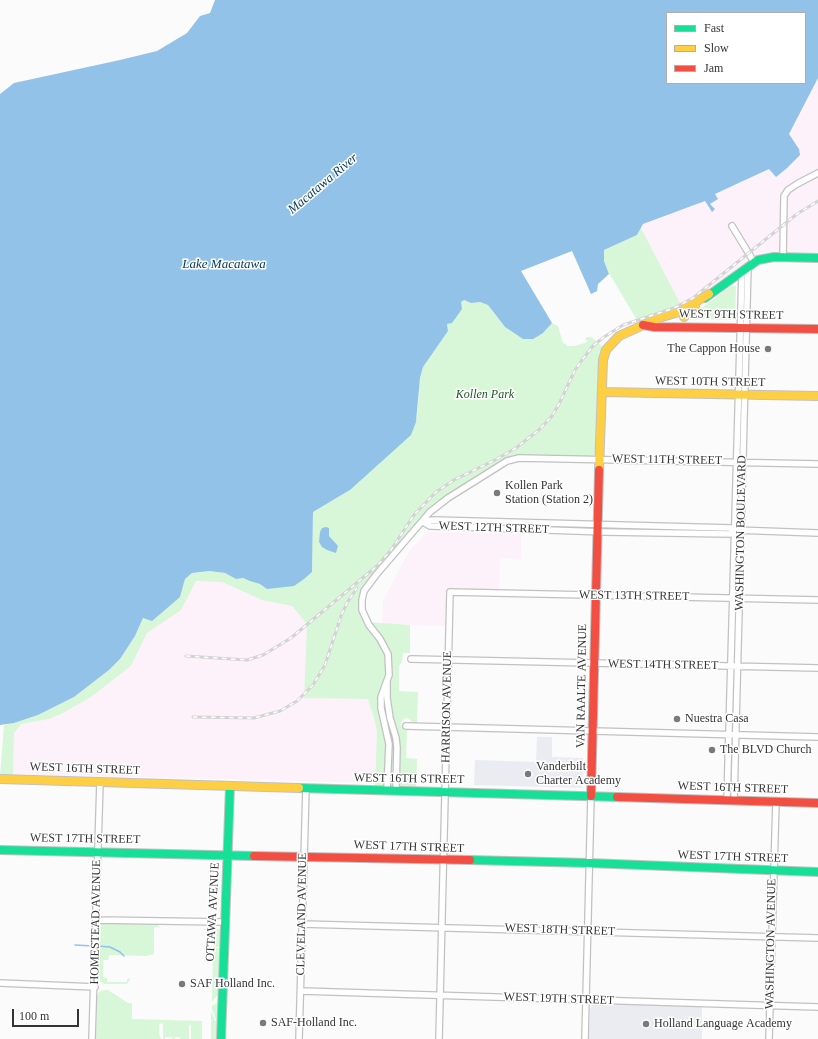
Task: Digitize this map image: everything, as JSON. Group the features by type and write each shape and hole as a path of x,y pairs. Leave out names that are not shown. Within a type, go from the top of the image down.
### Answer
{"street":[{"path":"783,257 784,196 788,190 797,184 818,174"},
{"path":"732,226 748,266"},
{"path":"643,325 681,314 748,266 767,257 818,258"},
{"name":"WASHINGTON BOULEVARD","path":"730,800 737,598 743,327 748,266"},
{"path":"681,314 690,326"},
{"name":"WEST 9TH STREET","path":"643,325 654,327 690,326 818,329"},
{"name":"VAN RAALTE AVENUE","path":"585,1039 597,528 603,360 606,350 617,338 643,325"},
{"name":"WEST 10TH STREET","path":"602,392 818,396"},
{"name":"WEST 11TH STREET","path":"423,522 448,498 507,461 515,458 818,464"},
{"path":"392,790 389,744 381,708 381,697 387,681 390,666 388,654 380,639 369,625 362,610 362,600 364,591 376,575 423,522"},
{"name":"WEST 12TH STREET","path":"423,522 430,526 597,528 730,534 738,531 818,533"},
{"name":"WEST 13TH STREET","path":"450,592 818,600"},
{"name":"HARRISON AVENUE","path":"440,1039 450,592"},
{"name":"WEST 14TH STREET","path":"411,659 818,668"},
{"path":"406,726 818,737"},
{"name":"WEST 16TH STREET","path":"0,779 818,803"},
{"name":"HOMESTEAD AVENUE","path":"92,1039 97,920 100,782"},
{"name":"OTTAWA AVENUE","path":"221,1039 230,786"},
{"name":"CLEVELAND AVENUE","path":"299,1039 306,788"},
{"name":"WASHINGTON AVENUE","path":"770,1039 773,870 776,801"},
{"name":"WEST 17TH STREET","path":"0,850 589,863 818,872"},
{"path":"97,920 224,922"},
{"name":"WEST 18TH STREET","path":"302,924 818,938"},
{"path":"0,983 94,987"},
{"name":"WEST 19TH STREET","path":"300,991 818,1007"}],"shaded area":[{"path":"818,78 818,254 773,252 759,253 743,267 701,297 682,307 641,228 643,224 705,201 712,212 710,204 715,194 769,169 799,149 789,134"},
{"path":"428,532 521,534 521,559 500,558 499,590 448,588 447,626 382,624 383,601 409,551"},
{"path":"196,581 222,582 262,600 292,606 307,624 304,698 368,699 377,732 375,783 13,774 14,733 21,724 49,719 61,714 91,697 131,666 147,633"},
{"name":"Vanderbilt Charter Academy","path":"537,737 552,737 552,757 583,758 582,788 474,785 475,760 536,762"},
{"name":"Holland Language Academy","path":"595,1002 702,1006 702,1039 589,1039 590,1010 592,1004"}],"green space":[{"path":"641,228 682,307 656,318 638,322 609,273 604,261 604,250 637,235"},
{"path":"731,286 736,286 735,320 692,319 691,316"},
{"name":"Kollen Park","path":"463,300 471,303 480,302 488,305 505,327 523,339 543,333 552,323 558,326 563,343 567,346 585,343 588,341 585,339 587,337 591,337 601,345 603,349 598,370 595,452 594,455 591,456 513,455 441,500 422,519 365,585 360,596 359,605 360,615 366,622 410,625 410,653 403,653 402,662 399,666 399,691 418,692 417,723 413,723 408,718 403,719 401,723 402,727 407,730 406,758 417,759 416,787 375,786 377,732 368,699 304,698 307,624 292,606 262,600 222,582 196,581 181,610 147,633 131,666 91,697 61,714 49,719 21,724 14,733 13,776 0,776 4,725 38,715 74,697 109,670 120,659 135,636 143,618 180,597 185,579 192,573 209,571 225,573 236,579 243,578 260,584 312,572 313,512 349,491 417,418 420,378 423,367 448,331 447,324"},
{"path":"99,922 155,923 160,927 155,927 154,929 154,954 146,956 109,955 108,960 103,960 103,977 107,978 107,982 127,982 127,979 131,978 127,984 104,984 98,979"},
{"path":"204,929 220,929 220,947 213,947 211,931"},
{"path":"213,948 220,948 219,993 212,1002"},
{"path":"108,990 128,1003 132,1003 132,1019 202,1021 202,1039 191,1039 191,1025 189,1025 189,1039 180,1039 180,1037 175,1037 175,1039 172,1039 172,1037 165,1037 165,1039 163,1039 163,1023 159,1024 159,1034 161,1039 96,1039 97,996 99,992"},
{"path":"217,1003 218,1020 216,1020 212,1006"},
{"path":"211,1011 215,1021 218,1021 217,1039 211,1039"}],"water":[{"name":"Lake Macatawa","path":"215,0 818,0 818,78 789,134 799,149 800,155 776,177 769,169 715,194 718,199 710,204 715,209 712,212 705,201 643,224 637,235 604,250 604,261 609,274 598,284 597,291 591,294 572,251 521,271 552,323 543,333 533,339 523,339 505,327 488,305 480,302 471,303 464,300 461,302 462,309 452,323 447,324 448,331 423,367 420,378 416,422 411,435 350,490 313,512 312,572 304,579 294,586 267,589 260,584 243,578 236,579 225,573 209,571 192,573 185,579 180,597 152,621 143,618 135,636 120,659 109,670 74,697 38,715 14,723 0,725 0,94 14,83 157,51 187,33 200,16 210,13"},
{"path":"322,528 329,528 329,536 338,546 336,553 322,547 319,542 320,532"}],"waterway":[{"path":"75,945 93,946"},
{"path":"97,946 110,947 120,952 124,956"}],"railway":[{"path":"186,656 247,660 263,655 291,638 377,566 391,550 414,515 436,492 454,480 516,448 540,429 552,416 575,370 593,346 623,325 674,308 693,298 797,214 818,201"},
{"path":"193,717 254,718 280,711 297,701 313,685 325,665 341,616 347,603 357,588"}],"traffic: fast":[{"path":"705,298 758,260 774,257 818,258"},
{"path":"221,1039 230,786"},
{"path":"299,788 617,797"},
{"path":"0,850 254,856"},
{"path":"470,860 818,872"}],"traffic: slow":[{"path":"599,470 603,360 606,350 619,336 659,318 679,312 709,294"},
{"path":"684,317 695,307"},
{"path":"602,392 818,396"},
{"path":"0,779 299,788"}],"traffic: jam":[{"path":"643,325 654,327 818,329"},
{"path":"591,796 599,470"},
{"path":"617,797 818,803"},
{"path":"254,856 470,860"}],"place":[{"name":"The Cappon House","path":"768,349"},
{"name":"Kollen Park Station (Station 2)","path":"497,493"},
{"name":"Nuestra Casa","path":"677,719"},
{"name":"The BLVD Church","path":"712,750"},
{"name":"Vanderbilt Charter Academy","path":"528,774"},
{"name":"SAF Holland Inc.","path":"182,984"},
{"name":"SAF-Holland Inc.","path":"263,1023"},
{"name":"Holland Language Academy","path":"646,1024"}],"water label":[{"name":"Macatawa River","path":"323,184"}]}
